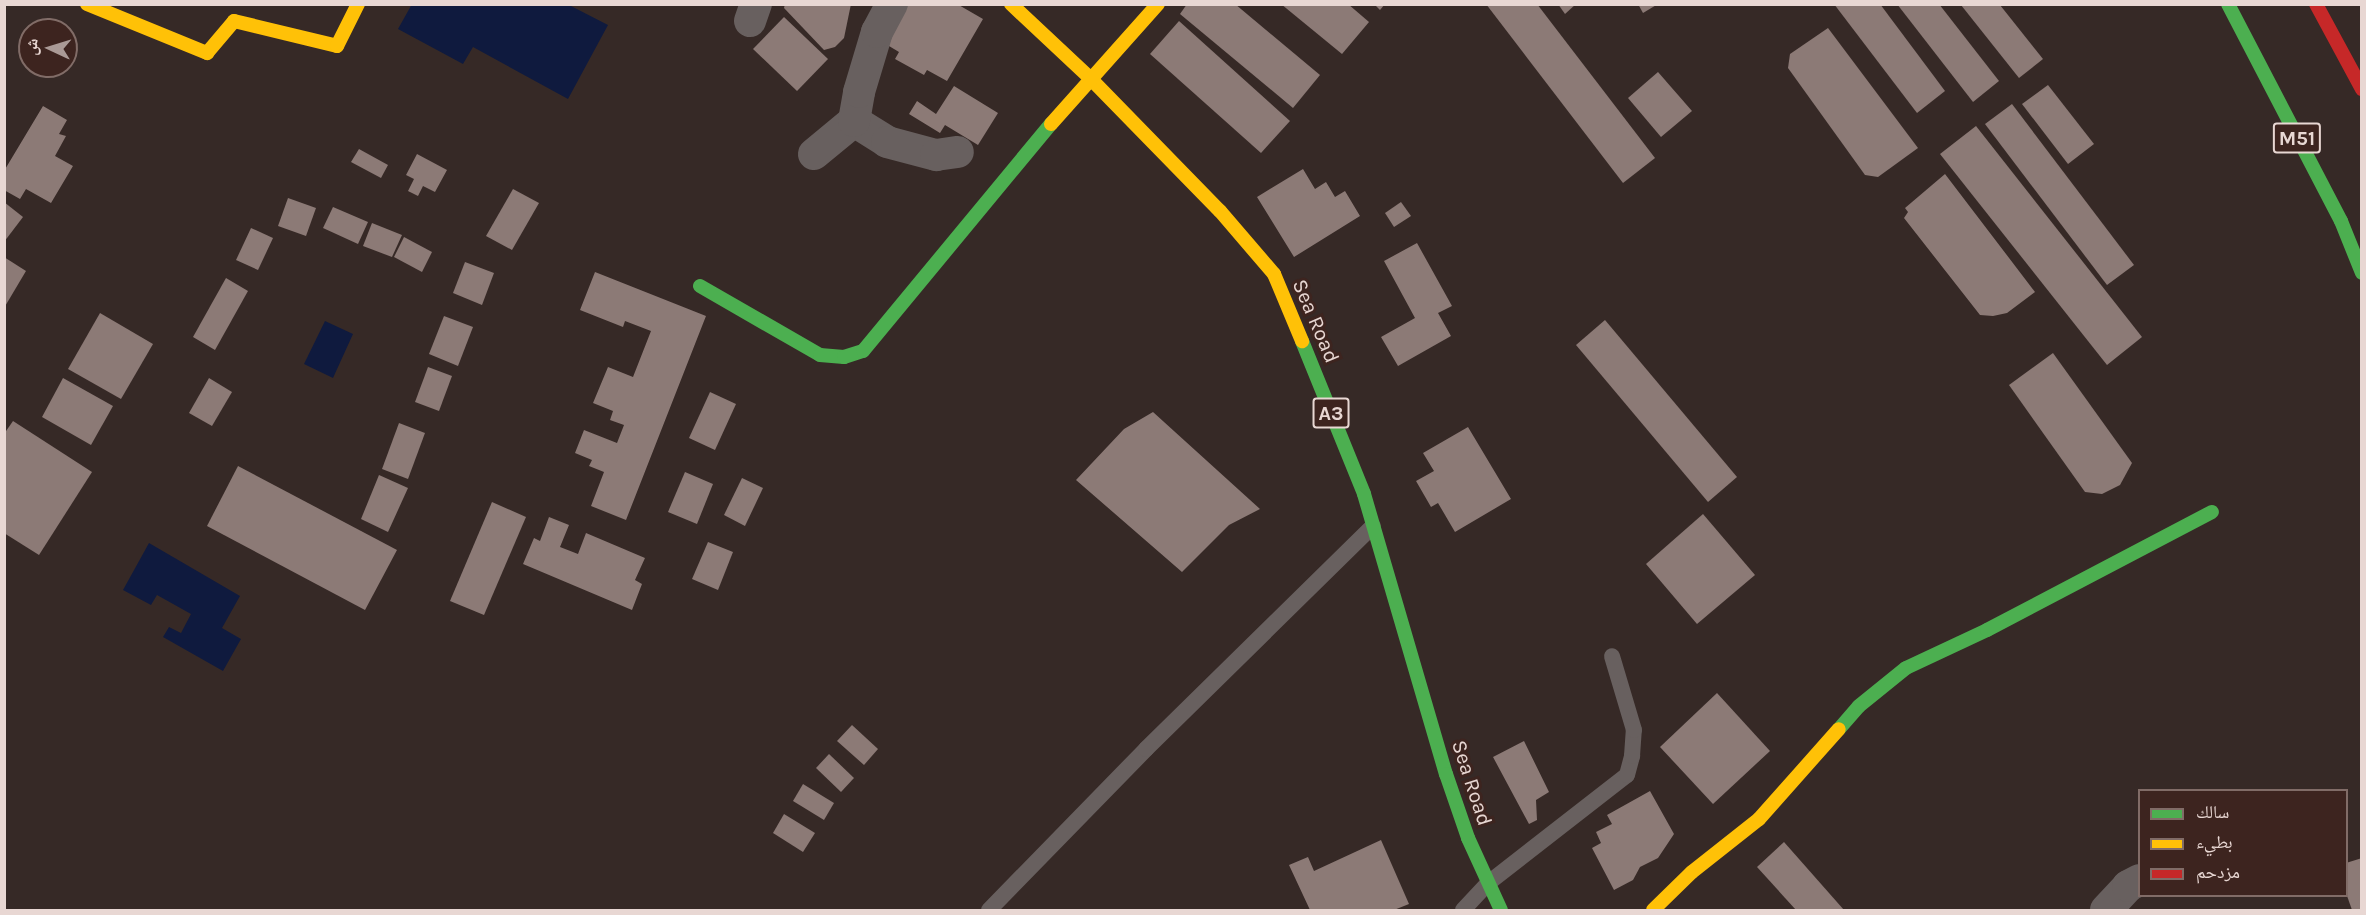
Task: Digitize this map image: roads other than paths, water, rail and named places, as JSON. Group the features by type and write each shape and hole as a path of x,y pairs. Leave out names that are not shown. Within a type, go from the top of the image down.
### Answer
{"main road":[{"path":"87,4 207,53 234,21 337,46 358,4"},
{"name":"Sea Road","path":"1011,4 1090,78 1220,211 1274,274 1364,494 1446,774 1487,884 1501,910"},
{"path":"700,286 820,356 844,357 863,351 1090,78 1158,4"},
{"name":"M51","path":"2228,4 2341,220 2361,273"},
{"path":"2316,4 2361,89"},
{"path":"1653,910 1692,872 1759,819 1859,706 1906,668 1987,630 2212,512"}],"street":[{"path":"814,154 855,121 859,92 877,32 892,4"},
{"path":"855,121 887,142 936,155 958,152"},
{"path":"2106,910 2128,886 2138,881"}],"lane":[{"path":"989,910 1146,749 1373,526"},
{"path":"1463,910 1487,884 1627,775 1632,756 1634,730 1612,656"}],"water":[{"path":"412,4 569,5 608,25 568,99 473,47 463,64 398,29"},
{"path":"325,321 353,334 333,378 304,364"},
{"path":"149,543 240,596 222,628 241,639 223,671 163,637 169,627 181,633 191,614 157,595 151,605 123,590"}]}
